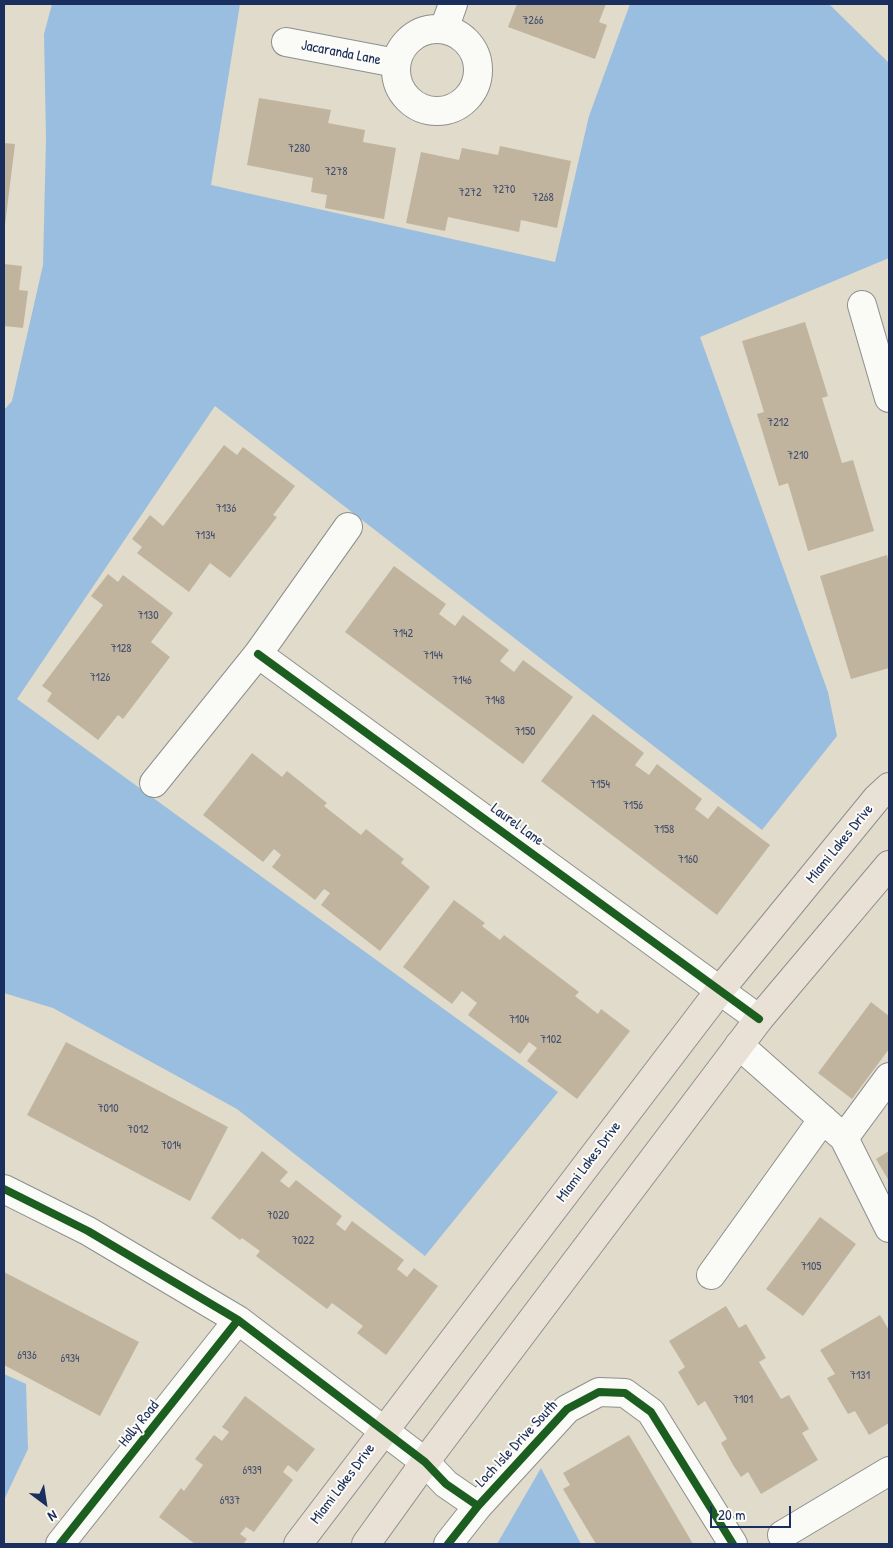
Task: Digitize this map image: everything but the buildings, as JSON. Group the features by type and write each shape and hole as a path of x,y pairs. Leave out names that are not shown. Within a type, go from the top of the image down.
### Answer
{"main road":[{"name":"Miami Lakes Drive","path":"298,1544 720,990 877,798 889,787"},
{"path":"366,1544 425,1462 759,1019 889,865"}],"street":[{"path":"444,29 453,4"},
{"name":"Jacaranda Lane","path":"431,29 444,29 456,33 467,41 474,52 478,64 478,77 474,89 466,100 455,107 442,111 430,111 417,106 407,99 400,88 396,76 396,63 400,51 408,40 419,33 431,29"},
{"name":"Jacaranda Lane","path":"286,42 396,63"},
{"path":"862,305 889,398"},
{"path":"154,783 258,654 348,527"},
{"name":"Laurel Lane","path":"258,654 759,1019"},
{"path":"740,1045 844,1138 889,1228"},
{"path":"844,1138 889,1078"},
{"path":"711,1275 823,1119"},
{"path":"4,1189 88,1231 238,1320 384,1430 425,1462 446,1484 478,1506"},
{"name":"Holly Road","path":"60,1544 238,1320"},
{"name":"Loch Isle Drive South","path":"448,1544 478,1506 567,1409 599,1392 625,1392 651,1412 733,1544"},
{"path":"782,1535 889,1471"}],"water":[{"path":"52,4 240,4 211,185 555,262 589,116 630,4 829,4 889,63 889,258 700,337 828,692 837,736 762,830 215,406 17,699 558,1092 425,1256 237,1109 53,1008 4,993 4,410 12,401 43,265 46,139 44,34"},
{"path":"4,1374 26,1384 28,1449 4,1500"},
{"path":"541,1468 581,1544 497,1544"}],"cycle path":[{"path":"258,654 759,1019"},
{"path":"4,1189 88,1231 238,1320 425,1462 446,1484 478,1506"},
{"path":"60,1544 238,1320"},
{"path":"448,1544 478,1506 567,1409 599,1392 625,1393 651,1412 733,1544"}]}
